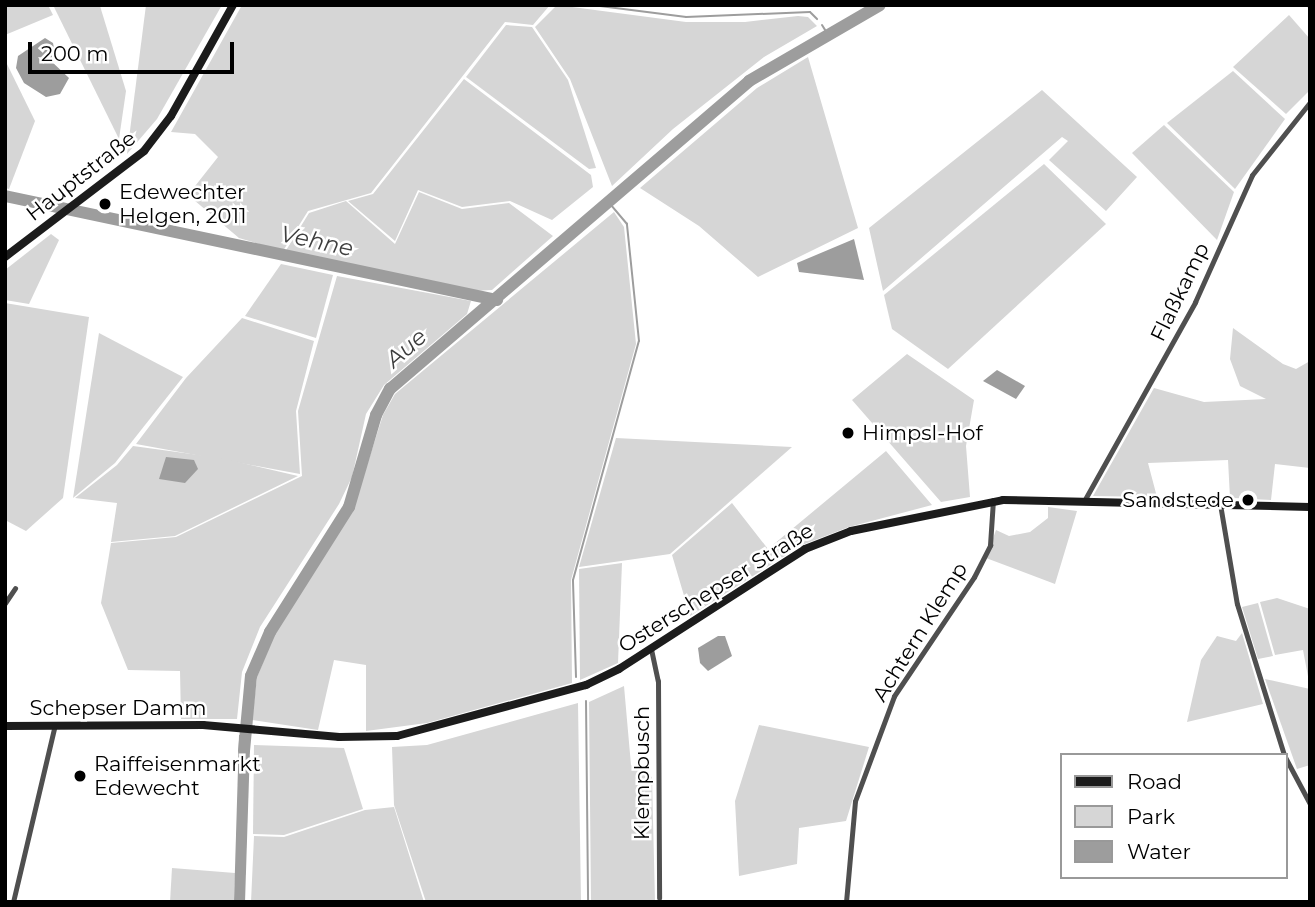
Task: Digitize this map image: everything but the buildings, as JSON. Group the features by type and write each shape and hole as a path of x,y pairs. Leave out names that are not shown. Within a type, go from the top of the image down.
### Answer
{"main road":[{"name":"Hauptstraße","path":"5,257 128,166 158,135 233,5"},
{"name":"Osterschepser Straße","path":"232,727 352,738 426,730 560,695 651,649 815,543 929,512 993,500 1310,507"},
{"name":"Schepser Damm","path":"5,726 232,727"}],"street":[{"name":"Flaßkamp","path":"1084,501 1195,302 1252,175 1310,102"},
{"name":"Achtern Klemp","path":"846,902 850,839 860,788 894,696 974,577 990,545 993,500"},
{"path":"1220,504 1237,604 1284,753"},
{"path":"5,603 15,588"},
{"name":"Klempbusch","path":"651,649 658,681 659,898"},
{"path":"13,902 55,725"},
{"path":"1287,760 1310,804"}],"green space":[{"path":"5,5 48,5 53,15 5,35"},
{"path":"53,5 100,6 126,91 119,139"},
{"path":"146,5 222,5 157,119 127,154"},
{"path":"242,5 550,5 533,25 505,22 371,193 308,211 283,251 239,238 188,195 218,157 195,134 171,132"},
{"path":"557,5 686,22 745,22 798,16 808,17 817,26 764,57 673,129 612,186 570,79 535,27"},
{"path":"1289,15 1310,39 1310,90 1286,114 1233,67"},
{"path":"506,25 532,27 568,80 596,168 589,169 466,77"},
{"path":"808,57 858,228 758,277 699,226 640,188 757,88"},
{"path":"5,60 35,121 9,189 5,188"},
{"path":"1233,71 1285,119 1235,189 1167,123"},
{"path":"464,79 591,175 593,187 552,220 510,201 462,207 418,190 395,241 348,201 373,194"},
{"path":"1042,90 1137,177 1106,211 1049,160 1068,141 1062,137 883,291 869,228"},
{"path":"1164,125 1234,192 1217,240 1132,153"},
{"path":"1044,164 1106,224 948,369 892,329 884,295"},
{"path":"419,192 462,209 509,203 553,236 492,290 473,291 285,252 309,213 346,201 395,244"},
{"path":"614,212 624,227 636,344 571,580 572,683 427,723 366,731 366,665 334,660 318,730 252,720 257,677 275,633 352,512 383,415 395,394"},
{"path":"51,234 59,240 29,304 5,300 5,270"},
{"path":"281,264 333,275 316,338 245,316"},
{"path":"337,276 471,301 467,314 384,385 366,414 352,477 339,504 260,627 242,672 237,719 181,719 180,671 128,670 101,603 111,543 176,537 302,476 298,411"},
{"path":"5,303 89,317 63,498 26,531 5,520"},
{"path":"242,318 314,341 296,411 300,474 136,444 186,378"},
{"path":"1233,328 1283,364 1296,369 1310,361 1310,468 1275,464 1271,500 1230,498 1228,460 1148,463 1157,497 1093,496 1154,388 1204,402 1266,399 1240,386 1230,359"},
{"path":"99,333 183,377 115,463 73,498"},
{"path":"907,354 974,400 966,446 970,497 941,502 852,400"},
{"path":"616,438 792,447 670,554 579,567"},
{"path":"133,446 221,458 298,476 175,536 111,542 117,503 75,498 117,465"},
{"path":"886,451 932,505 849,527 802,545 690,616 672,555 732,503 768,549"},
{"path":"1048,507 1077,511 1055,584 986,558 996,530 1009,536 1030,532 1048,518"},
{"path":"622,563 618,663 580,680 579,569"},
{"path":"1277,598 1310,609 1310,687 1303,650 1275,655 1260,602"},
{"path":"1258,603 1273,656 1258,659 1242,607"},
{"path":"1242,633 1263,704 1187,722 1201,660 1217,636 1236,641"},
{"path":"1265,679 1310,689 1310,765 1297,769"},
{"path":"624,686 631,765 652,777 655,902 591,902 589,702"},
{"path":"578,703 581,902 426,902 394,805 392,747 427,745"},
{"path":"759,725 869,747 846,821 799,828 797,864 739,876 735,801"},
{"path":"254,745 344,748 363,809 284,835 253,834"},
{"path":"394,807 424,902 251,902 254,836 284,837 365,810"},
{"path":"172,868 235,873 234,902 170,902"}],"water":[{"path":"45,38 53,43 55,53 50,60 69,78 60,94 46,97 24,83 16,68 18,56"},
{"path":"854,239 864,280 799,272 797,263"},
{"path":"997,370 1025,386 1016,399 983,381"},
{"path":"166,457 194,460 198,469 185,483 159,479"},
{"path":"718,636 725,636 732,656 708,671 700,663 698,648"},
{"path":"239,735 247,735 250,748 245,902 234,902"}],"waterway":[{"path":"592,5 686,17 810,12 817,19"},
{"name":"Aue","path":"244,751 251,676 270,632 349,507 376,415 390,389 749,81 880,5"},
{"path":"822,25 827,33"},
{"name":"Vehne","path":"5,196 497,300"},
{"path":"576,677 573,580 639,341 627,224 608,201"},
{"path":"586,701 588,902"}],"place":[{"name":"Edewechter Helgen, 2011","path":"105,204"},
{"name":"Himpsl-Hof","path":"848,433"},
{"name":"Sandstede","path":"1248,500"},
{"name":"Raiffeisenmarkt Edewecht","path":"80,776"}]}
